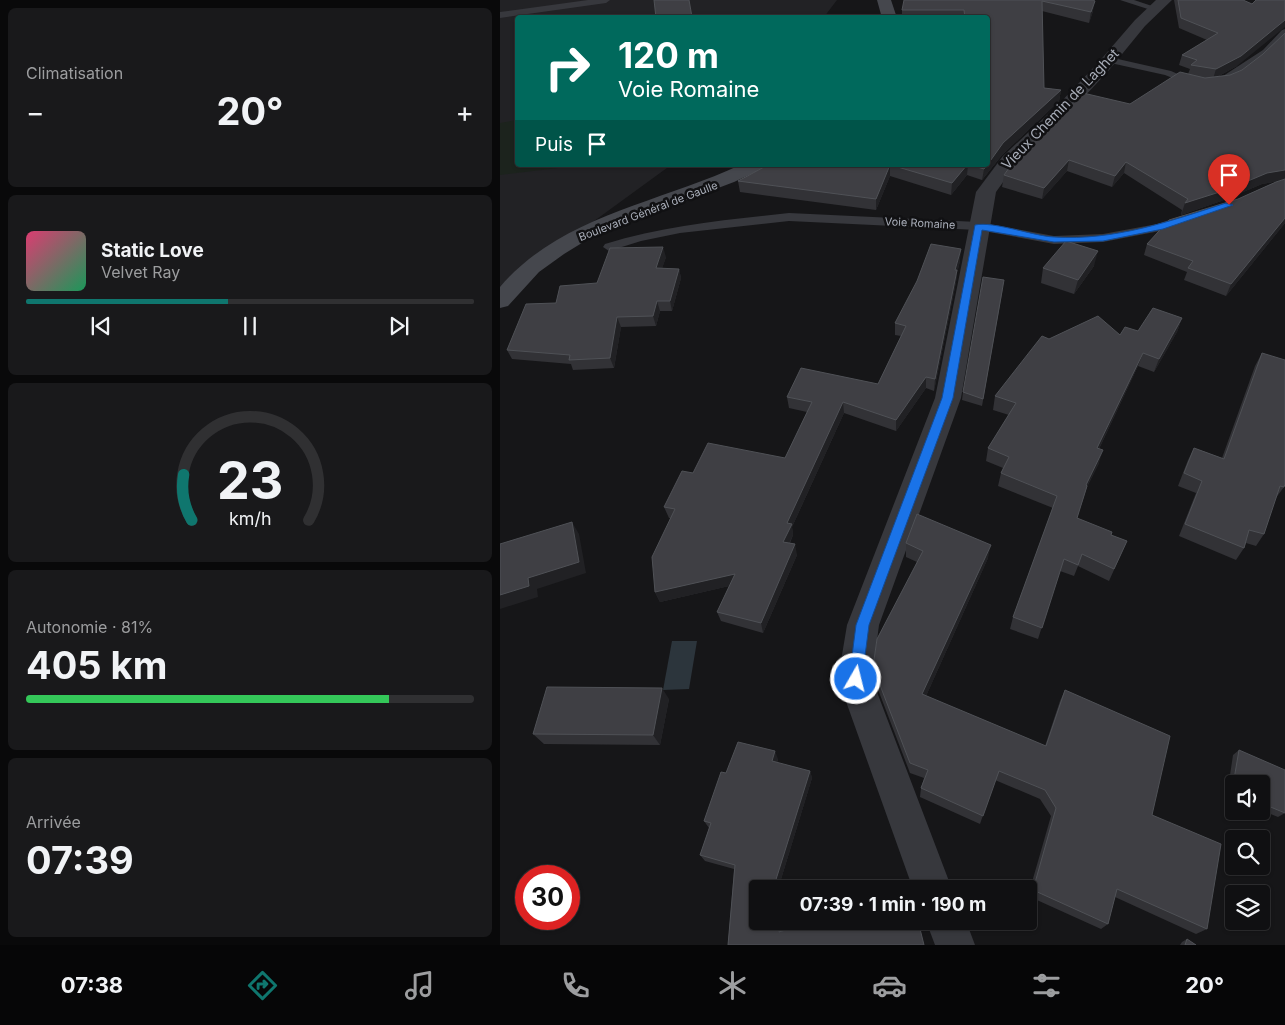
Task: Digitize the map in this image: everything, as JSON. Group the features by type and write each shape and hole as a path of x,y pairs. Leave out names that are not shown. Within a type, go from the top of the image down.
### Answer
{"street":[{"path":"884,0 889,15"},
{"name":"Vieux Chemin de Laghet","path":"930,880 856,679 863,625 948,398 978,226 986,192 994,178 1024,145 1109,60 1159,4"},
{"name":"Boulevard Général de Gaulle","path":"500,301 530,268 572,240 632,215 719,184 751,167"},
{"path":"949,930 955,945"}],"lane":[{"path":"500,15 606,0"},
{"path":"1124,0 1159,4"},
{"path":"1109,60 1148,68 1193,83 1222,82 1266,52 1285,32"},
{"name":"Voie Romaine","path":"608,247 680,229 789,217 978,226 1054,240 1103,238 1160,227 1194,216"}],"shaded area":[{"path":"500,0 837,0 826,15 515,15 515,167 668,167 590,224 500,297"},
{"path":"515,120 515,167 566,167 500,175 500,123"},
{"path":"672,641 697,641 689,689 663,690"}],"building":[{"path":"654,0 689,0 692,15 656,15"},
{"path":"904,0 1095,1 1091,12 1042,1 1044,88 1061,90 1003,143 990,161 990,15 965,15 964,10 902,10"},
{"path":"1178,0 1243,0 1252,4 1256,0 1285,0 1285,20 1241,56 1216,69 1191,65 1197,60 1182,55 1218,33 1181,18"},
{"path":"1285,33 1285,170 1267,173 1229,189 1185,203 1188,199 1126,162 1115,176 1069,160 1044,188 1004,175 1019,154 1083,93 1130,104 1180,72 1205,78 1230,75 1242,70 1263,54"},
{"path":"764,167 889,167 876,199 738,181"},
{"path":"898,167 965,167 952,183"},
{"path":"1285,179 1285,218 1231,284 1188,268 1193,261 1147,244 1169,220 1238,199"},
{"path":"1066,241 1098,251 1078,280 1043,268"},
{"path":"931,244 961,249 955,270 957,270 935,379 926,377 896,420 843,402 787,523 792,524 783,542 795,544 761,623 717,612 735,574 655,592 652,557 675,509 664,507 682,471 693,473 708,443 785,458 812,402 787,397 801,368 878,384 906,326 895,323 917,281"},
{"path":"663,247 656,268 679,269 670,301 657,301 653,316 617,317 610,358 569,360 570,355 507,350 526,304 556,303 560,286 597,283 610,248"},
{"path":"983,277 1004,280 983,399 963,392"},
{"path":"1153,308 1182,318 1159,359 1143,353 1097,448 1103,450 1086,485 1077,518 1112,532 1111,535 1127,541 1114,569 1082,554 1078,565 1064,559 1042,628 1013,617 1057,496 1001,473 1009,457 988,448 1016,403 995,396 1042,336 1049,339 1098,316 1120,335 1125,327 1138,331"},
{"path":"1262,353 1285,360 1285,484 1284,487 1280,486 1264,534 1249,530 1244,548 1185,524 1202,481 1184,473 1194,448 1224,459"},
{"path":"917,514 991,545 922,694 1046,746 1065,690 1170,736 1152,815 1221,844 1207,929 1117,889 1108,924 1037,892 1036,880 1056,808 1045,790 999,771 983,816 921,788 928,770 910,763 873,667 877,639 923,551 906,543"},
{"path":"572,522 579,562 528,578 529,586 500,595 500,544"},
{"path":"547,687 662,688 653,735 533,734"},
{"path":"738,742 775,751 772,761 810,771 776,880 749,880 749,930 780,930 779,932 786,930 920,930 924,945 728,945 735,865 700,855 711,823 704,821 721,772 726,773"},
{"path":"1239,750 1285,770 1285,813 1270,807 1270,775 1235,775"},
{"path":"1187,939 1196,945 1185,945"}],"route":[{"path":"856,679 863,625 948,398 978,226 1054,240 1103,238 1160,227 1229,205"}]}
